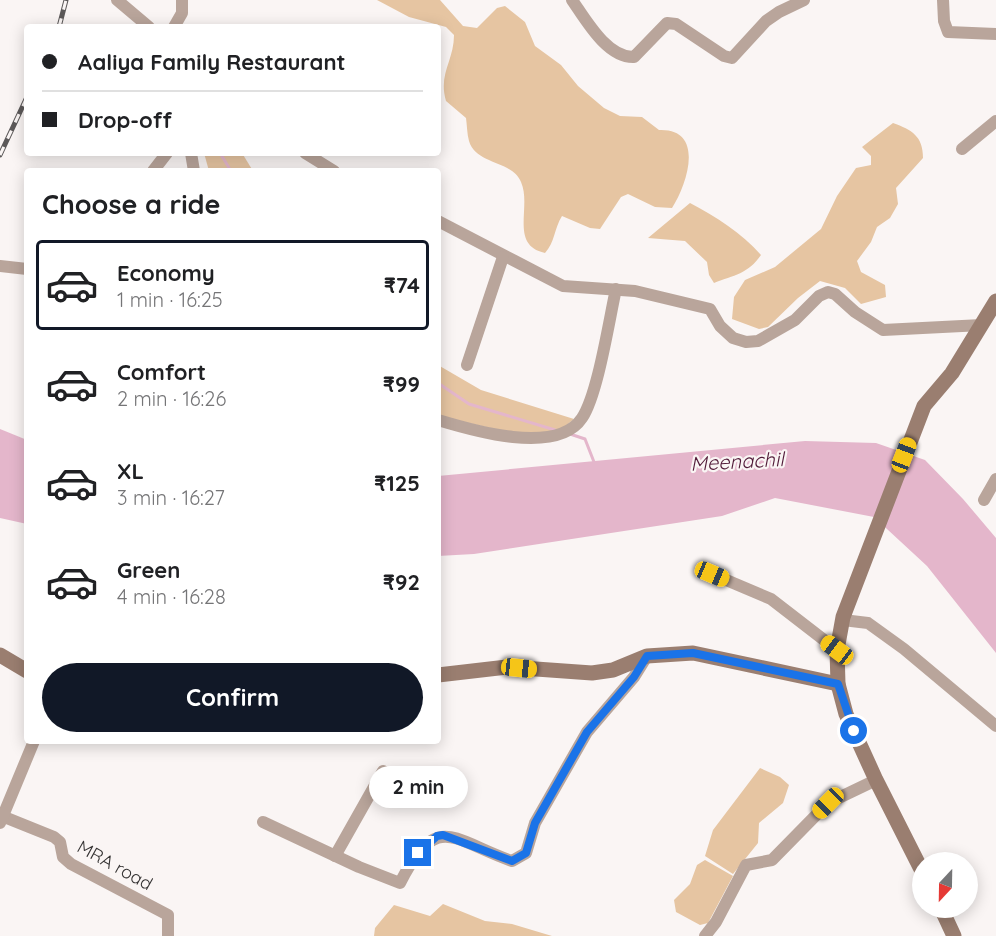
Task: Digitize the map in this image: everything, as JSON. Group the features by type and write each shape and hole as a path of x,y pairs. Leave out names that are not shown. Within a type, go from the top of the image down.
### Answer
{"main road":[{"path":"912,852 846,714 838,684 837,650 843,619 911,434 924,406 952,373 988,322 996,301"},
{"path":"441,675 507,667 592,673 613,670 647,656 693,653 838,684"},
{"path":"0,655 24,669"},
{"path":"946,918 954,936"}],"street":[{"path":"117,0 145,24"},
{"path":"176,24 182,13 182,0"},
{"path":"572,0 611,49 622,57 634,57 667,23 676,24 724,56 732,58 766,21 804,0"},
{"path":"943,0 944,21 948,32 996,34"},
{"path":"962,149 996,121"},
{"path":"155,168 165,156"},
{"path":"310,156 329,168"},
{"path":"441,223 503,257 563,286 616,289 710,309 720,326 733,338 746,342 758,341 795,320 819,296 828,292 835,294 855,312 883,330 988,322"},
{"path":"467,365 503,257"},
{"path":"0,266 24,269"},
{"path":"441,421 500,437 532,438 559,433 582,419 594,384 616,289"},
{"path":"984,500 996,478"},
{"path":"712,574 771,599 837,650"},
{"path":"843,619 868,623 904,648 996,726"},
{"path":"263,822 400,883 418,853 437,836 443,835 469,843 512,861 520,859 526,853 535,823 573,753 647,656"},
{"path":"1,820 33,744"},
{"path":"335,856 383,771"},
{"path":"705,936 716,922 746,865 772,860 828,803 876,780"},
{"name":"MRA road","path":"1,820 54,837 60,842 63,858 71,864 168,915 168,936"}],"shaded area":[{"path":"377,0 440,0 463,26 477,28 497,8 505,6 525,22 535,46 561,65 578,86 604,108 620,116 642,117 659,130 674,132 683,138 688,148 687,173 672,208 655,207 628,194 621,197 600,229 590,228 562,216 545,253 534,249 524,234 524,192 521,182 510,170 486,159 473,149 468,138 466,118 446,101 444,83 454,35 441,24 409,17"},
{"path":"893,123 911,131 919,139 923,158 896,188 898,204 890,218 877,227 871,242 857,261 861,272 885,285 886,297 861,304 845,288 820,281 798,298 768,327 759,329 732,319 734,297 745,280 775,267 821,229 837,196 856,168 871,165 871,156 862,147"},
{"path":"205,156 244,156 251,168 208,168"},
{"path":"690,203 737,232 761,255 751,266 740,273 714,283 709,275 707,262 685,241 648,238"},
{"path":"441,367 481,390 574,419 558,432 517,434 441,417"},
{"path":"760,768 780,777 789,785 783,803 759,823 758,843 733,874 705,856 713,830"},
{"path":"705,860 733,876 708,923 700,925 676,912 674,900 690,884 697,865"},
{"path":"443,904 485,921 512,924 552,936 374,936 375,928 394,905 430,916"}],"water":[{"path":"0,429 24,439 24,523 0,518"},
{"name":"Meenachil","path":"805,441 876,443 925,460 963,499 996,538 996,653 927,566 874,517 775,498 722,516 474,554 441,556 441,476"}],"waterway":[{"path":"222,156 229,168"},
{"path":"441,385 469,404 555,430"},
{"path":"570,434 585,439 594,462"}],"railway":[{"path":"60,24 66,0"},
{"path":"0,155 24,103"}],"route":[{"path":"418,853 437,836 443,835 512,861 520,859 526,853 535,823 573,753 587,732 634,677 647,656 693,653 838,684 846,714 854,731"}]}
